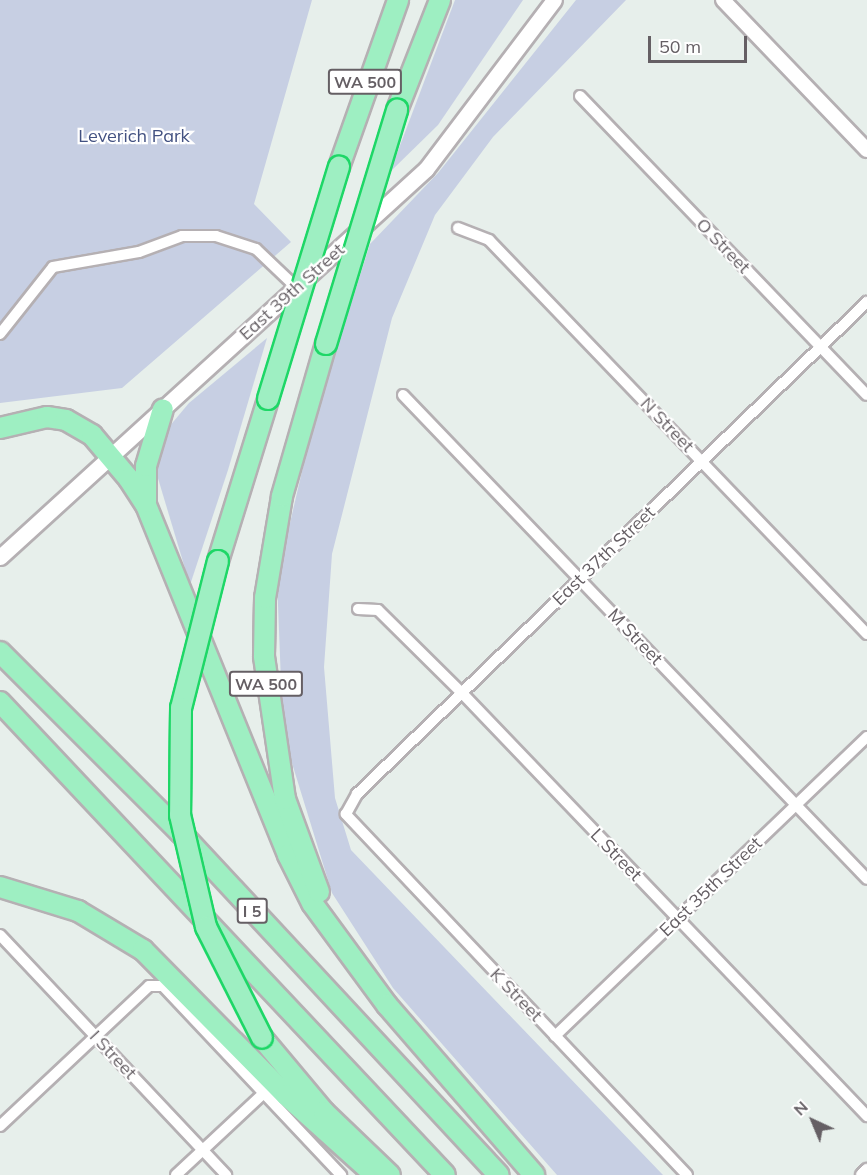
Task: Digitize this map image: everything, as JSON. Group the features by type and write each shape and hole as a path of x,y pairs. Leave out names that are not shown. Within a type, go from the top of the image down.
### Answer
{"highway":[{"name":"WA 500","path":"390,1175 324,1112 262,1038 206,927 180,815 180,708 218,561 339,167 398,0"},
{"name":"WA 500","path":"440,0 397,110 326,344 271,553 264,656 267,705 285,799 318,890 387,1005 534,1175"},
{"path":"146,505 146,466 163,409"},
{"path":"0,428 47,417 66,420 92,435 111,456 146,505 288,855 341,947 387,1005"},
{"name":"I 5","path":"0,652 180,832 499,1175"},
{"name":"I 5","path":"0,702 445,1175"},
{"path":"0,887 78,911 143,950 294,1102 375,1175"}],"main road":[{"name":"East 39th Street","path":"0,557 297,288 446,148 554,0"}],"street":[{"path":"723,0 867,150"},
{"name":"O Street","path":"580,96 867,395"},
{"name":"N Street","path":"458,228 489,240 867,634"},
{"path":"0,334 53,267 139,252 182,236 216,236 256,249 297,288"},
{"name":"East 37th Street","path":"346,814 357,794 867,302"},
{"name":"M Street","path":"403,395 867,879"},
{"name":"L Street","path":"358,609 378,610 462,693 867,1116"},
{"name":"East 35th Street","path":"555,1036 867,737"},
{"name":"K Street","path":"346,814 687,1175"},
{"name":"I Street","path":"0,935 226,1175"},
{"path":"0,1126 149,986 163,986 341,1175"},
{"path":"176,1175 264,1093"},
{"path":"863,1175 867,1171"}],"green space":[{"name":"Leverich Park","path":"0,0 312,0 254,204 291,242 122,388 0,403"},
{"path":"455,0 523,0 438,125 390,172"},
{"path":"576,0 626,0 493,137 435,215 392,318 332,554 324,667 335,798 351,850 663,1175 557,1175 393,988 332,893 283,734 277,579 313,424 370,244 438,173"},
{"path":"267,338 228,470 190,585 154,465 163,434 189,403"}]}
